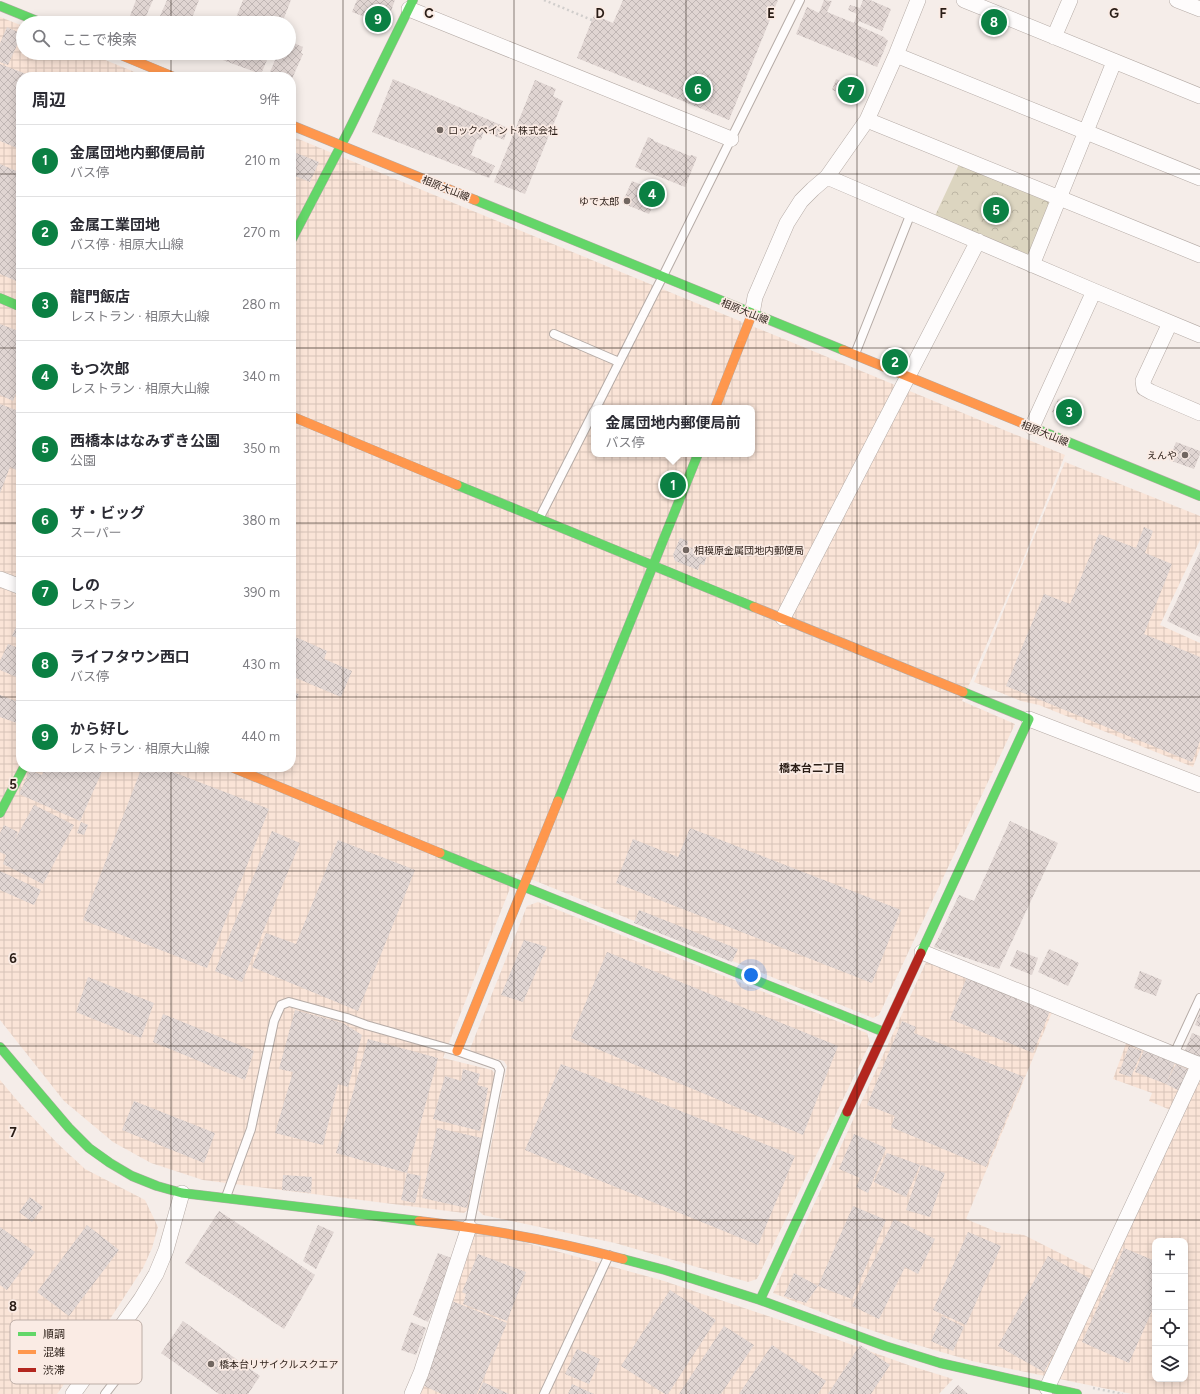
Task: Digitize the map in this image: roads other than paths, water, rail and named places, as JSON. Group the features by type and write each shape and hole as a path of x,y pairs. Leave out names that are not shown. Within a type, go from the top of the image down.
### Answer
{"street":[{"path":"716,405 752,314 755,297 787,223 801,201 812,189 827,178 867,120 896,55 918,0"},
{"path":"964,0 1200,96"},
{"path":"1054,37 1070,0"},
{"path":"1178,0 1200,9"},
{"path":"296,231 411,4 731,140"},
{"path":"0,6 25,16"},
{"path":"896,55 1200,178"},
{"path":"133,60 162,72"},
{"path":"1032,265 1114,62"},
{"path":"867,120 1200,255"},
{"name":"相原大山線","path":"296,127 663,276 907,378 1032,427 1200,496"},
{"path":"827,178 1200,335"},
{"path":"782,618 978,241"},
{"path":"1032,427 1094,291"},
{"path":"0,298 16,305"},
{"path":"1170,323 1143,381 1144,388 1200,413"},
{"path":"296,418 782,618 1029,718 1200,785"},
{"path":"457,1051 697,457"},
{"path":"0,579 16,585"},
{"path":"760,1300 1029,718"},
{"path":"0,813 21,772"},
{"path":"243,772 884,1032"},
{"path":"922,952 1199,1065 1047,1388"},
{"path":"0,1047 73,1133 88,1148 109,1163 142,1181 162,1188 182,1193 469,1227 582,1248 665,1270 760,1300 886,1346 940,1363 1077,1394"},
{"path":"126,1320 156,1274 166,1250 182,1193"},
{"path":"412,1394 421,1373 469,1227"},
{"path":"73,1394 80,1384"}],"lane":[{"path":"598,405 800,0"},
{"path":"855,355 911,213"},
{"path":"554,334 619,362"},
{"path":"539,518 591,417"},
{"path":"1174,1054 1200,998"},
{"path":"226,1198 250,1129 274,1020 281,1005 289,1002 457,1051 498,1065 500,1070 469,1227"},
{"path":"544,1394 609,1255"},
{"path":"105,1394 113,1384"}],"place":[{"name":"から好し","path":"378,19"},
{"name":"ライフタウン西口","path":"994,22"},
{"name":"ザ・ビッグ","path":"698,89"},
{"name":"しの","path":"851,90"},
{"name":"ロックペイント株式会社","path":"440,130"},
{"name":"もつ次郎","path":"652,194"},
{"name":"ゆで太郎","path":"627,201"},
{"name":"西橋本はなみずき公園","path":"996,210"},
{"name":"金属工業団地","path":"895,362"},
{"name":"龍門飯店","path":"1069,412"},
{"name":"えんや","path":"1185,455"},
{"name":"金属団地内郵便局前","path":"673,485"},
{"name":"相模原金属団地内郵便局","path":"686,550"},
{"name":"橋本台リサイクルスクエア","path":"211,1364"}],"district":[{"name":"橋本台二丁目","path":"812,768"}]}
